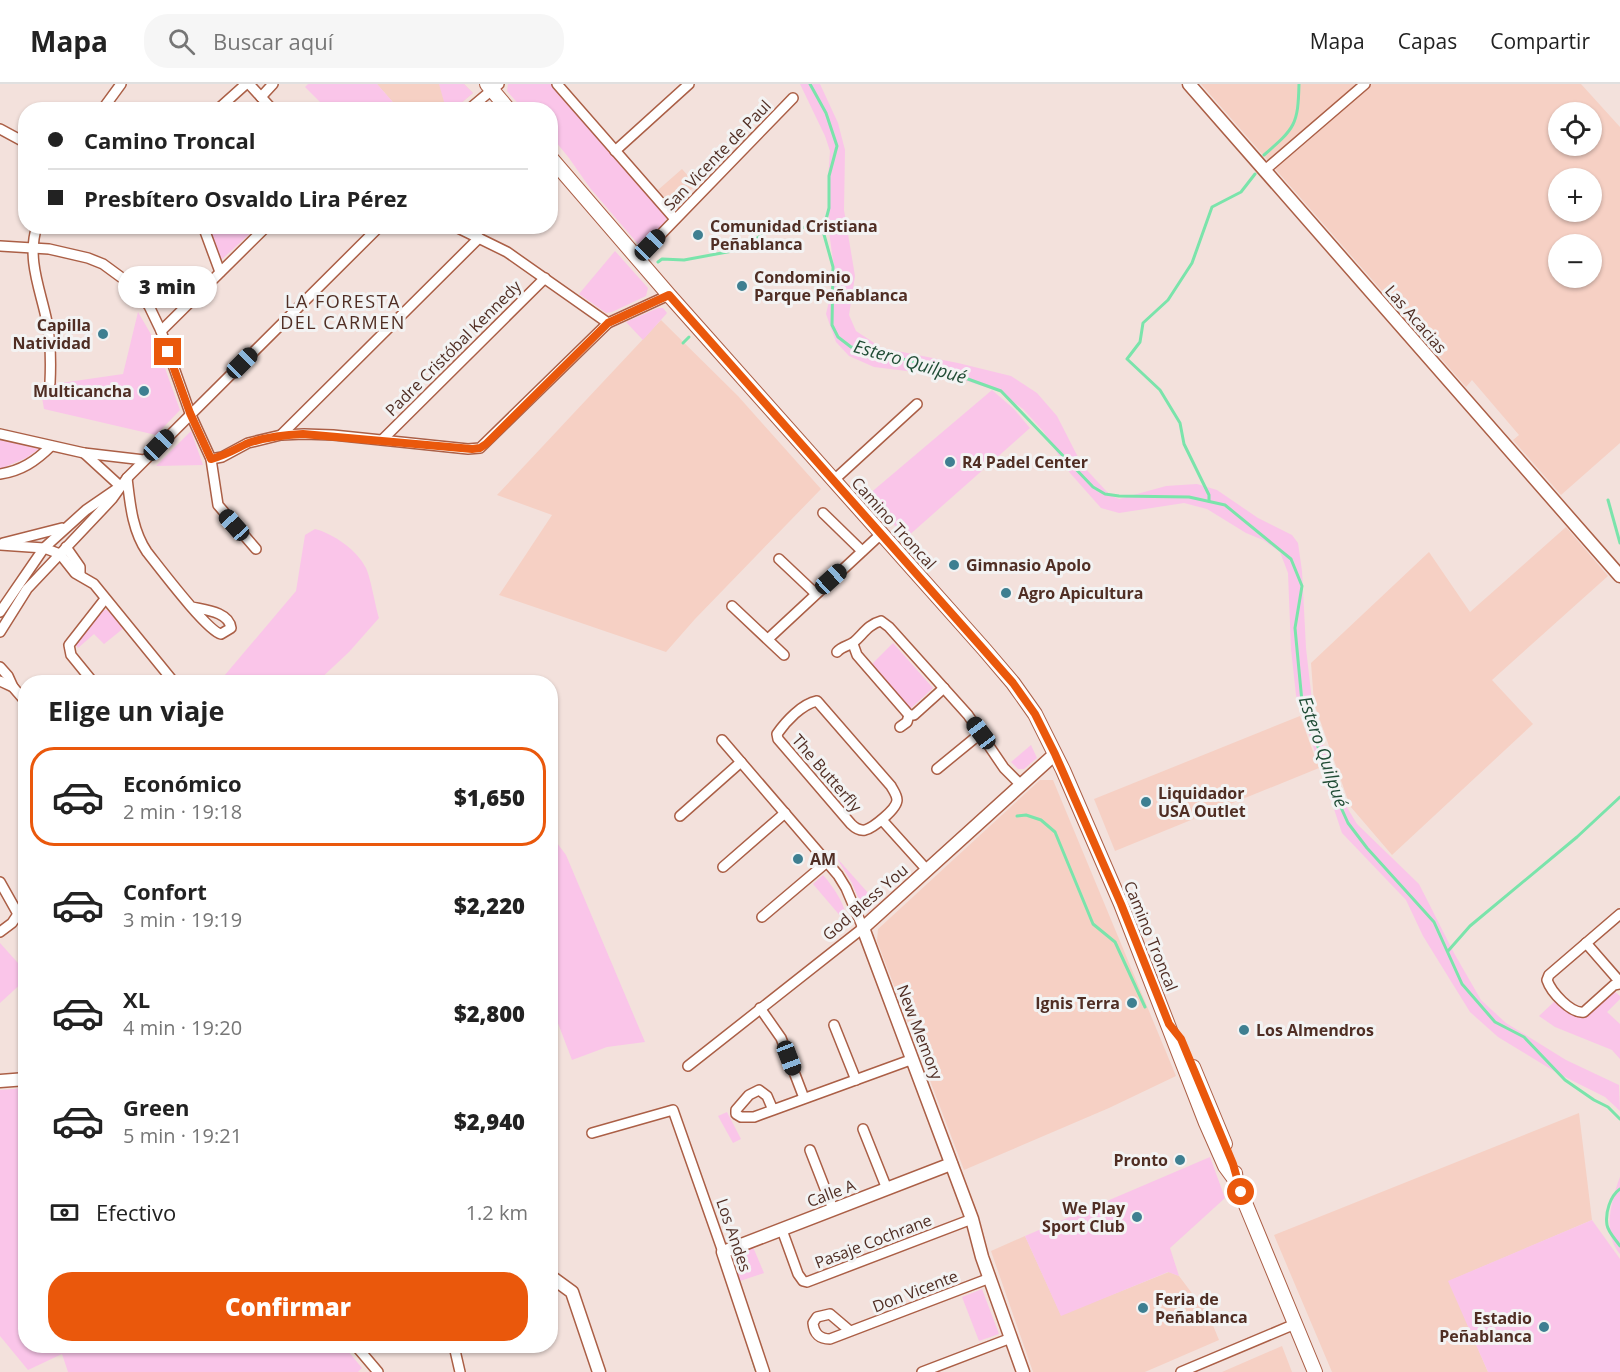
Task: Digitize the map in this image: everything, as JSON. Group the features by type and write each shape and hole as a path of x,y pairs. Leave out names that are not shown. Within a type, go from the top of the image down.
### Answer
{"main road":[{"path":"492,86 503,102"},
{"name":"Camino Troncal","path":"558,166 669,295 1013,683 1035,714 1121,904 1206,1123 1226,1166 1236,1181 1315,1372"}],"street":[{"path":"108,102 121,84"},
{"path":"227,102 248,84 266,102"},
{"path":"261,96 273,84"},
{"path":"557,84 675,219"},
{"path":"615,151 689,84"},
{"name":"Las Acacias","path":"1189,84 1620,576"},
{"path":"1265,170 1365,84"},
{"path":"476,102 492,86"},
{"name":"San Vicente de Paul","path":"638,258 793,98"},
{"path":"1,134 18,140"},
{"path":"36,234 33,264 47,321 51,353 50,382"},
{"path":"206,234 220,272"},
{"path":"161,331 259,234"},
{"path":"0,632 27,589 63,550 96,508 372,234"},
{"path":"471,234 507,252 608,323"},
{"path":"281,435 479,238"},
{"path":"0,246 66,251 103,264 133,286 150,306 190,413 211,459 218,505 256,549"},
{"name":"Padre Cristóbal Kennedy","path":"382,440 545,278"},
{"path":"211,459 222,457 248,443 281,435 333,435 468,449 480,448 608,323 669,295"},
{"path":"834,480 917,404"},
{"path":"0,434 84,453 144,460"},
{"path":"0,474 24,468 38,459 51,446"},
{"path":"84,453 119,487"},
{"path":"127,478 140,542 192,607"},
{"path":"0,612 44,548 67,526 96,508"},
{"path":"823,513 862,551"},
{"path":"0,544 67,526"},
{"path":"768,639 881,534"},
{"path":"0,544 63,550"},
{"path":"63,550 75,573 94,584 168,675"},
{"path":"779,559 815,594"},
{"path":"87,675 68,648 105,598"},
{"path":"732,606 784,656"},
{"path":"837,652 842,647 853,644 873,623 881,621 944,688 981,733 1004,768 1020,784"},
{"path":"853,644 857,655 904,712 909,715 914,715 944,688"},
{"path":"0,667 18,693"},
{"path":"0,681 13,687"},
{"name":"The Butterfly","path":"817,701 822,704 891,786 897,801 882,820 863,830 856,828 778,739 779,730 807,704 817,701"},
{"path":"900,727 907,722 909,715"},
{"path":"937,769 981,733"},
{"name":"New Memory","path":"722,740 827,862 846,888 972,1219 1023,1372"},
{"name":"God Bless You","path":"688,1066 863,928 1055,754"},
{"path":"680,816 741,762"},
{"path":"723,867 785,813"},
{"name":"The Butterfly","path":"882,820 927,870"},
{"path":"762,917 827,862"},
{"path":"0,882 18,914 12,923 0,932"},
{"path":"1586,943 1620,983 1614,985 1581,1013 1570,1007 1547,980 1549,975 1586,943 1620,914"},
{"path":"760,1008 781,1038 804,1098"},
{"path":"834,1025 856,1080"},
{"path":"773,1110 913,1059"},
{"path":"0,1080 18,1079"},
{"name":"Los Andes","path":"592,1132 673,1110 763,1372"},
{"path":"863,1129 887,1189"},
{"path":"810,1150 834,1209"},
{"name":"Calle A","path":"723,1252 951,1164"},
{"name":"Pasaje Cochrane","path":"782,1230 798,1274 803,1281 807,1282 972,1219"},
{"name":"Don Vicente","path":"850,1331 990,1278"},
{"path":"558,1282 572,1292 599,1372"},
{"path":"1181,1372 1295,1324"},
{"path":"922,1372 1011,1338"},
{"path":"362,1353 378,1372"},
{"path":"456,1353 460,1372"}],"shaded area":[{"path":"308,84 377,84 393,102 320,102 305,87"},
{"path":"377,84 464,84 473,93 462,102 393,102"},
{"path":"439,84 464,84 473,93 462,102 444,102"},
{"path":"508,84 552,84 668,214 656,233 638,244 590,188 558,145 558,102 517,102 507,91"},
{"path":"800,84 820,84 838,123 845,150 844,210 855,276 849,315 856,331 882,348 1011,376 1037,393 1057,416 1082,465 1110,495 1119,499 1166,486 1197,484 1217,490 1258,518 1292,535 1298,543 1302,571 1306,648 1314,719 1342,799 1357,824 1419,884 1481,1000 1506,1023 1566,1060 1619,1085 1620,1111 1605,1097 1557,1073 1498,1037 1470,1012 1423,936 1406,900 1342,833 1296,695 1291,649 1288,573 1280,552 1207,509 1184,503 1119,513 1101,508 1070,473 1043,431 1023,409 1000,392 955,377 874,367 849,356 836,342 826,314 835,276 829,231 830,151"},
{"path":"1201,84 1581,84 1597,102 1548,102 1548,156 1602,156 1602,107 1620,127 1620,443 1561,495 1513,440 1519,435 1472,380 1466,387"},
{"path":"682,169 696,185 677,204 671,204 658,190"},
{"path":"210,234 249,234 219,262"},
{"path":"615,251 648,288 646,296 606,313 579,294"},
{"path":"663,308 667,313 643,340 626,322"},
{"path":"138,312 156,343 180,410 156,435 44,409 40,386 123,374"},
{"path":"661,320 738,396 821,489 666,652 499,595 552,515 497,495"},
{"name":"R4 Padel Center","path":"992,390 1014,409 1030,428 906,538 868,495"},
{"path":"191,431 203,465 156,466"},
{"path":"0,440 39,449 26,458 0,469"},
{"path":"1566,527 1608,576 1492,680 1533,724 1392,855 1350,806 1314,703 1311,663 1429,552 1470,612"},
{"path":"315,529 330,535 357,555 368,573 379,618 349,652 324,675 225,675 296,591 305,535"},
{"path":"103,610 107,610 125,627 104,644 94,634 78,648 75,644"},
{"path":"893,643 933,688 910,709 872,664"},
{"path":"1300,716 1319,768 1115,851 1094,799"},
{"path":"1031,745 1037,758 1024,769 1018,769 1011,762"},
{"path":"1040,780 1053,780 1176,1076 1109,1108 964,1170 877,941 878,929"},
{"path":"558,844 566,855 645,1042 607,1047 572,1060 558,1023"},
{"path":"836,857 877,903 867,912 861,905 852,883"},
{"path":"823,875 839,898 848,925 813,884"},
{"path":"0,943 18,963 18,986 0,1003"},
{"path":"1614,991 1620,999 1607,1012 1620,1024 1620,1059 1612,1050 1555,1027 1539,1016 1555,1001 1571,1015 1584,1016"},
{"path":"18,1089 18,1353 350,1353 362,1368 358,1372 68,1372 62,1354 28,1370 0,1336 0,1090"},
{"path":"727,1112 741,1139 733,1143 718,1116"},
{"path":"1579,1113 1592,1220 1449,1281 1488,1372 1332,1372 1274,1235"},
{"name":"We Play Sport Club","path":"1210,1157 1225,1198 1170,1248 1179,1276 1168,1272 1061,1316 1025,1236"},
{"path":"1620,1177 1620,1254 1611,1236 1610,1217"},
{"name":"Estadio Peñablanca","path":"1592,1220 1620,1259 1620,1372 1488,1372 1448,1281"},
{"name":"Feria de Peñablanca","path":"1025,1236 1061,1315 1169,1272 1179,1276 1197,1300 1203,1301 1219,1340 1145,1372 1033,1372 991,1251"},
{"path":"753,1247 764,1273 740,1281 731,1256"},
{"path":"982,1289 999,1334 979,1341 962,1297"},
{"path":"1282,1346 1292,1372 1222,1372"}],"waterway":[{"name":"Estero Quilpué","path":"810,84 826,113 837,146 829,176 829,208 823,231 833,267 832,325 838,337 851,347 932,366 1001,391 1093,487 1105,494 1189,497 1225,505 1291,559 1302,586 1295,628 1302,702 1334,792 1348,823 1367,848 1434,922 1462,984 1495,1022 1524,1037 1565,1080 1608,1107 1620,1119"},
{"path":"1264,155 1293,125 1296,117 1299,84"},
{"path":"1209,501 1209,495 1184,444 1180,423 1160,390 1127,359 1140,342 1143,323 1168,300 1192,263 1212,207 1241,192 1255,174"},
{"path":"658,262 662,259 684,260 738,250 781,223 822,231"},
{"path":"683,343 689,337"},
{"path":"1608,500 1620,543"},
{"path":"1448,951 1470,926 1577,837 1620,797"},
{"path":"1017,816 1026,815 1041,820 1055,832 1093,924 1115,942 1145,1007"},
{"name":"Estero Quilpué","path":"1620,1189 1611,1200 1607,1220 1609,1230 1620,1246"},
{"path":"752,1357 756,1370"}],"place":[{"name":"Comunidad Cristiana Peñablanca","path":"698,235"},
{"name":"Condominio Parque Peñablanca","path":"742,286"},
{"name":"Capilla Natividad","path":"103,334"},
{"name":"Multicancha","path":"144,391"},
{"name":"R4 Padel Center","path":"950,462"},
{"name":"Gimnasio Apolo","path":"954,565"},
{"name":"Agro Apicultura","path":"1006,593"},
{"name":"Liquidador USA Outlet","path":"1146,802"},
{"name":"AM","path":"798,859"},
{"name":"Ignis Terra","path":"1132,1003"},
{"name":"Los Almendros","path":"1244,1030"},
{"name":"Pronto","path":"1180,1160"},
{"name":"We Play Sport Club","path":"1137,1217"},
{"name":"Feria de Peñablanca","path":"1143,1308"},
{"name":"Estadio Peñablanca","path":"1544,1327"}],"district":[{"name":"LA FORESTA DEL CARMEN","path":"343,312"}],"route":[{"path":"168,352 190,413 211,459 222,457 248,443 281,435 303,434 349,436 472,449 486,444 608,323 669,295 920,576 1013,683 1035,714 1064,770 1169,1024 1181,1039 1233,1164 1241,1192"}]}
